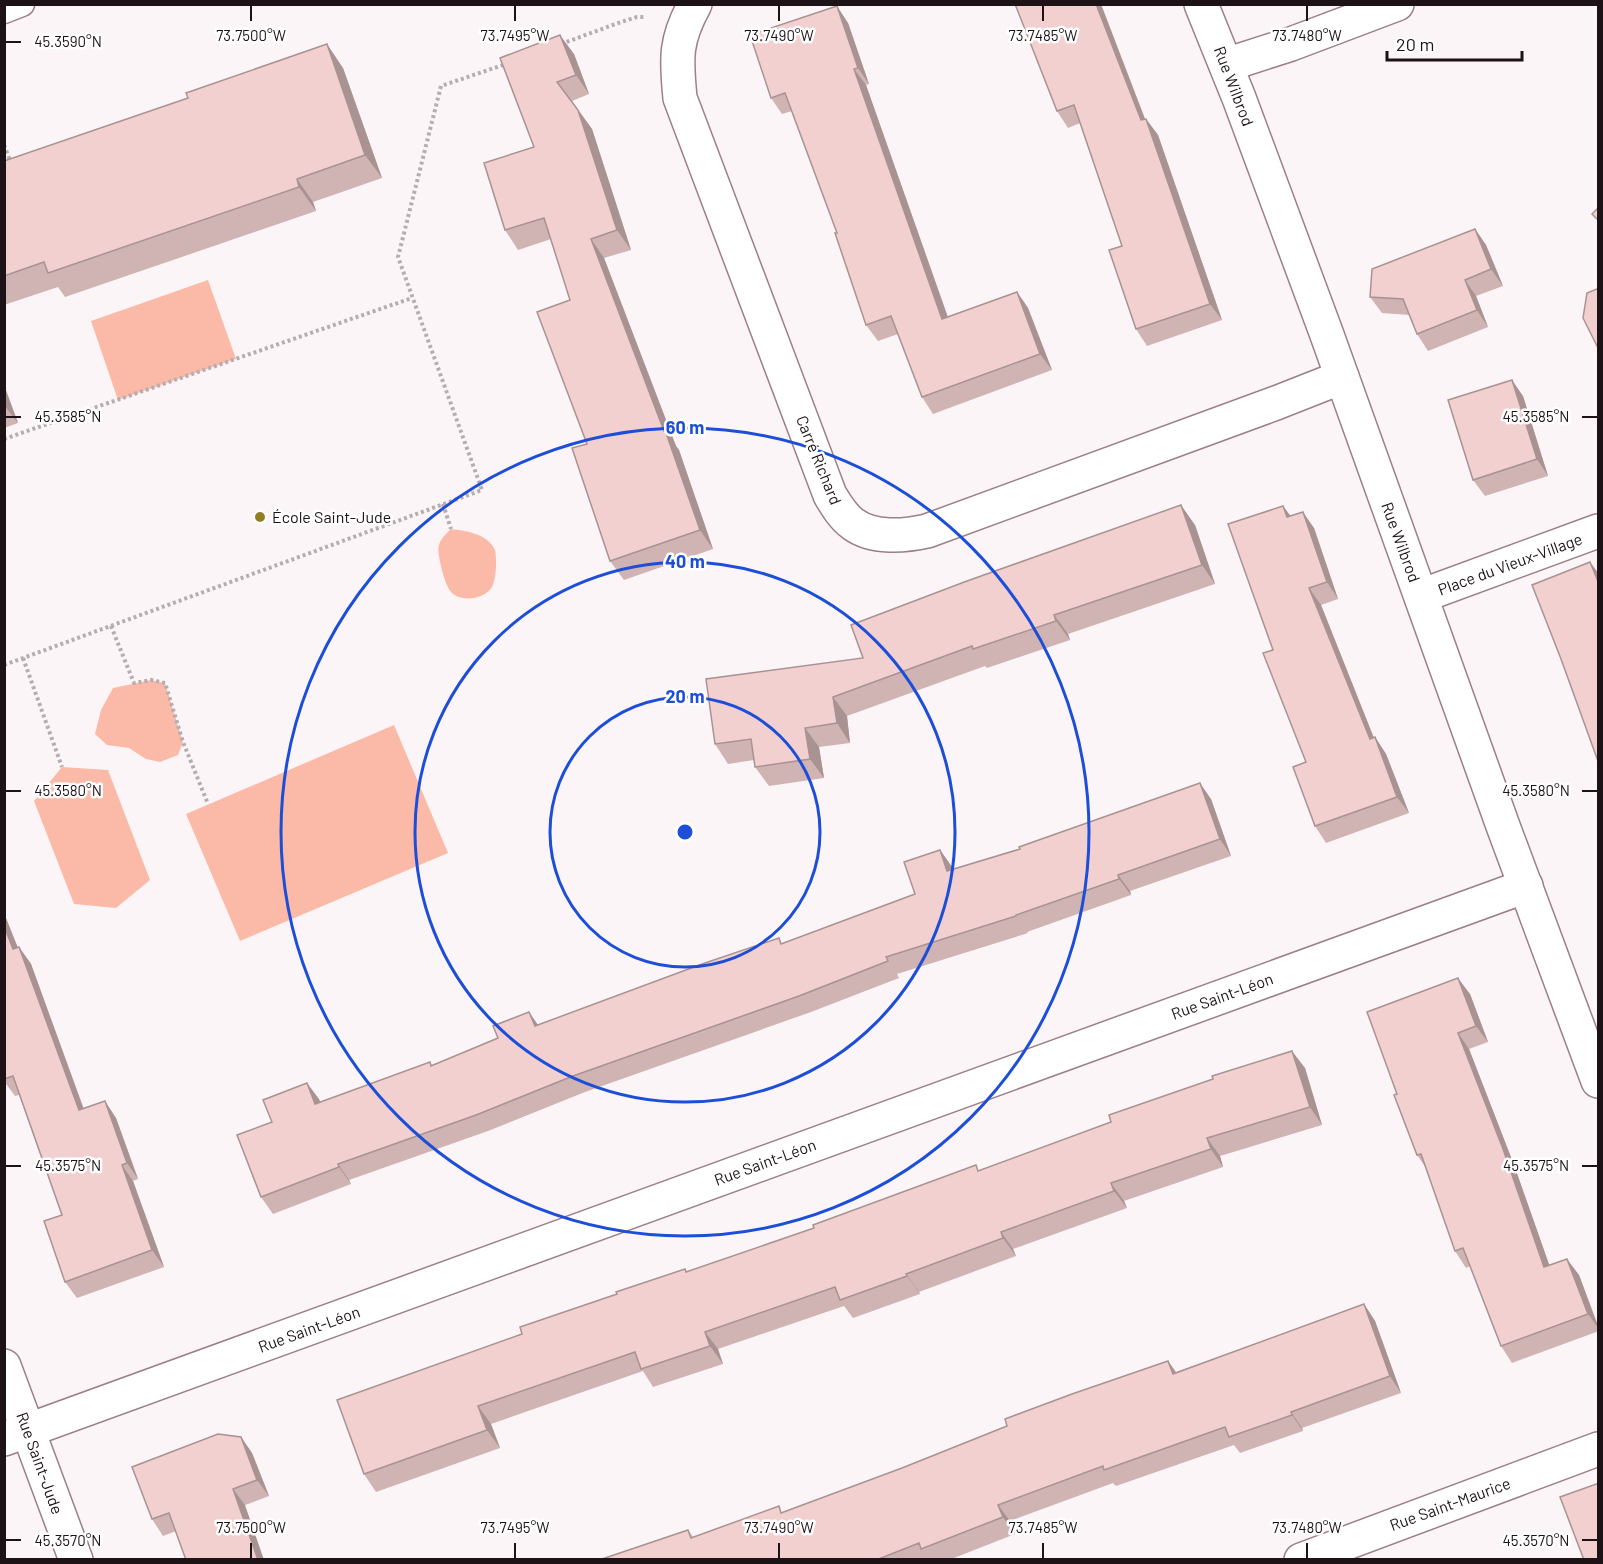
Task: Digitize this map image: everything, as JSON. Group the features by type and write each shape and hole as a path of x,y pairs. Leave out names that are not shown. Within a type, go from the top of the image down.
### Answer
{"street":[{"name":"Carré Richard","path":"695,4 685,22 678,48 680,98 830,495 840,511 854,525 875,534 905,536 927,531 1342,377"},
{"name":"Rue Wilbrod","path":"1201,4 1327,335 1503,826 1599,1081"},
{"path":"1226,65 1291,44 1396,4"},
{"name":"Place du Vieux-Village","path":"1421,597 1599,531"},
{"name":"Rue Saint-Léon","path":"17,1434 1526,886"},
{"name":"Rue Saint-Jude","path":"4,1366 17,1434 76,1560"},
{"name":"Rue Saint-Maurice","path":"1301,1560 1599,1449"}],"lane":[{"path":"4,12 22,4"}],"path":[{"path":"560,45 621,22 637,17 647,17"},
{"path":"4,665 482,490 398,257 441,86 515,61"},
{"path":"4,145 12,166"},
{"path":"4,439 413,298"},
{"path":"443,504 451,529"},
{"path":"111,626 134,683 151,680 165,683 183,742 208,804"},
{"path":"23,658 62,767"}],"shaded area":[{"path":"208,280 236,359 118,400 91,321"},
{"path":"451,529 482,536 495,550 494,582 489,591 479,597 461,598 455,595 445,580 438,550 440,542"},
{"path":"151,680 165,683 183,742 178,755 160,762 146,759 129,748 107,745 95,734 101,710 113,688"},
{"path":"394,725 448,853 240,941 186,814"},
{"path":"62,767 108,770 150,880 116,908 74,904 34,801"}],"building":[{"path":"1015,4 1096,4 1141,120 1146,119 1210,304 1136,329 1109,250 1122,246 1074,105 1057,111"},
{"path":"837,6 858,68 854,69 942,319 1017,292 1040,354 922,397 891,316 866,325 835,233 837,233 785,93 771,98 750,35"},
{"path":"560,35 576,75 557,82 578,110 617,230 591,239 665,430 700,530 610,561 572,448 587,444 537,312 570,300 544,218 505,230 484,163 534,147 500,58"},
{"path":"327,44 365,155 297,179 299,187 48,273 44,262 4,276 4,161 188,98 186,93"},
{"path":"1599,207 1599,221 1592,214"},
{"path":"1475,229 1491,269 1465,280 1477,310 1417,334 1403,299 1370,297 1372,269"},
{"path":"1599,288 1599,350 1583,318 1587,293"},
{"path":"1512,380 1537,459 1473,480 1448,400"},
{"path":"1181,505 1202,565 1054,615 1056,621 973,649 972,646 833,697 837,723 805,728 810,759 755,767 751,739 715,744 706,679 863,658 851,625"},
{"path":"1283,506 1287,517 1303,512 1327,582 1309,588 1370,739 1375,737 1397,797 1315,826 1293,767 1306,762 1263,653 1273,650 1228,524"},
{"path":"1590,562 1599,584 1599,764 1532,585"},
{"path":"1200,783 1220,839 1118,875 1119,879 1016,916 886,957 888,961 799,996 573,1076 476,1115 338,1164 339,1167 261,1197 237,1135 272,1122 263,1100 307,1083 315,1104 430,1062 431,1066 498,1038 493,1026 529,1012 535,1026 702,964 779,938 781,944 915,894 904,862 940,850 947,871 1020,849 1019,847"},
{"path":"4,926 13,949 19,947 79,1110 105,1101 127,1163 122,1165 152,1250 65,1282 44,1221 62,1215 13,1076 4,1079"},
{"path":"1458,978 1476,1026 1458,1033 1503,1149 1544,1267 1567,1259 1588,1314 1501,1346 1463,1248 1455,1251 1421,1154 1417,1155 1394,1095 1397,1094 1367,1012"},
{"path":"1292,1051 1310,1107 1207,1138 1211,1149 1111,1183 1114,1191 1001,1232 1003,1238 906,1274 907,1276 840,1300 835,1287 705,1332 710,1346 641,1369 635,1352 478,1406 487,1430 364,1474 337,1400 522,1334 520,1327 617,1294 616,1292 685,1269 686,1272 814,1228 813,1225 976,1165 978,1171 1111,1122 1109,1115 1213,1079 1212,1076"},
{"path":"1364,1304 1390,1376 1229,1437 1225,1427 1104,1470 1103,1466 998,1505 1003,1517 921,1549 919,1543 876,1560 599,1560 688,1530 691,1538 779,1506 781,1513 1007,1426 1005,1419 1072,1394 1168,1361 1173,1374"},
{"path":"218,1434 241,1437 257,1480 233,1489 258,1560 186,1560 169,1513 152,1519 132,1467"},
{"path":"1599,1483 1599,1560 1584,1560 1560,1497"}],"place":[{"name":"École Saint-Jude","path":"260,517"}]}
